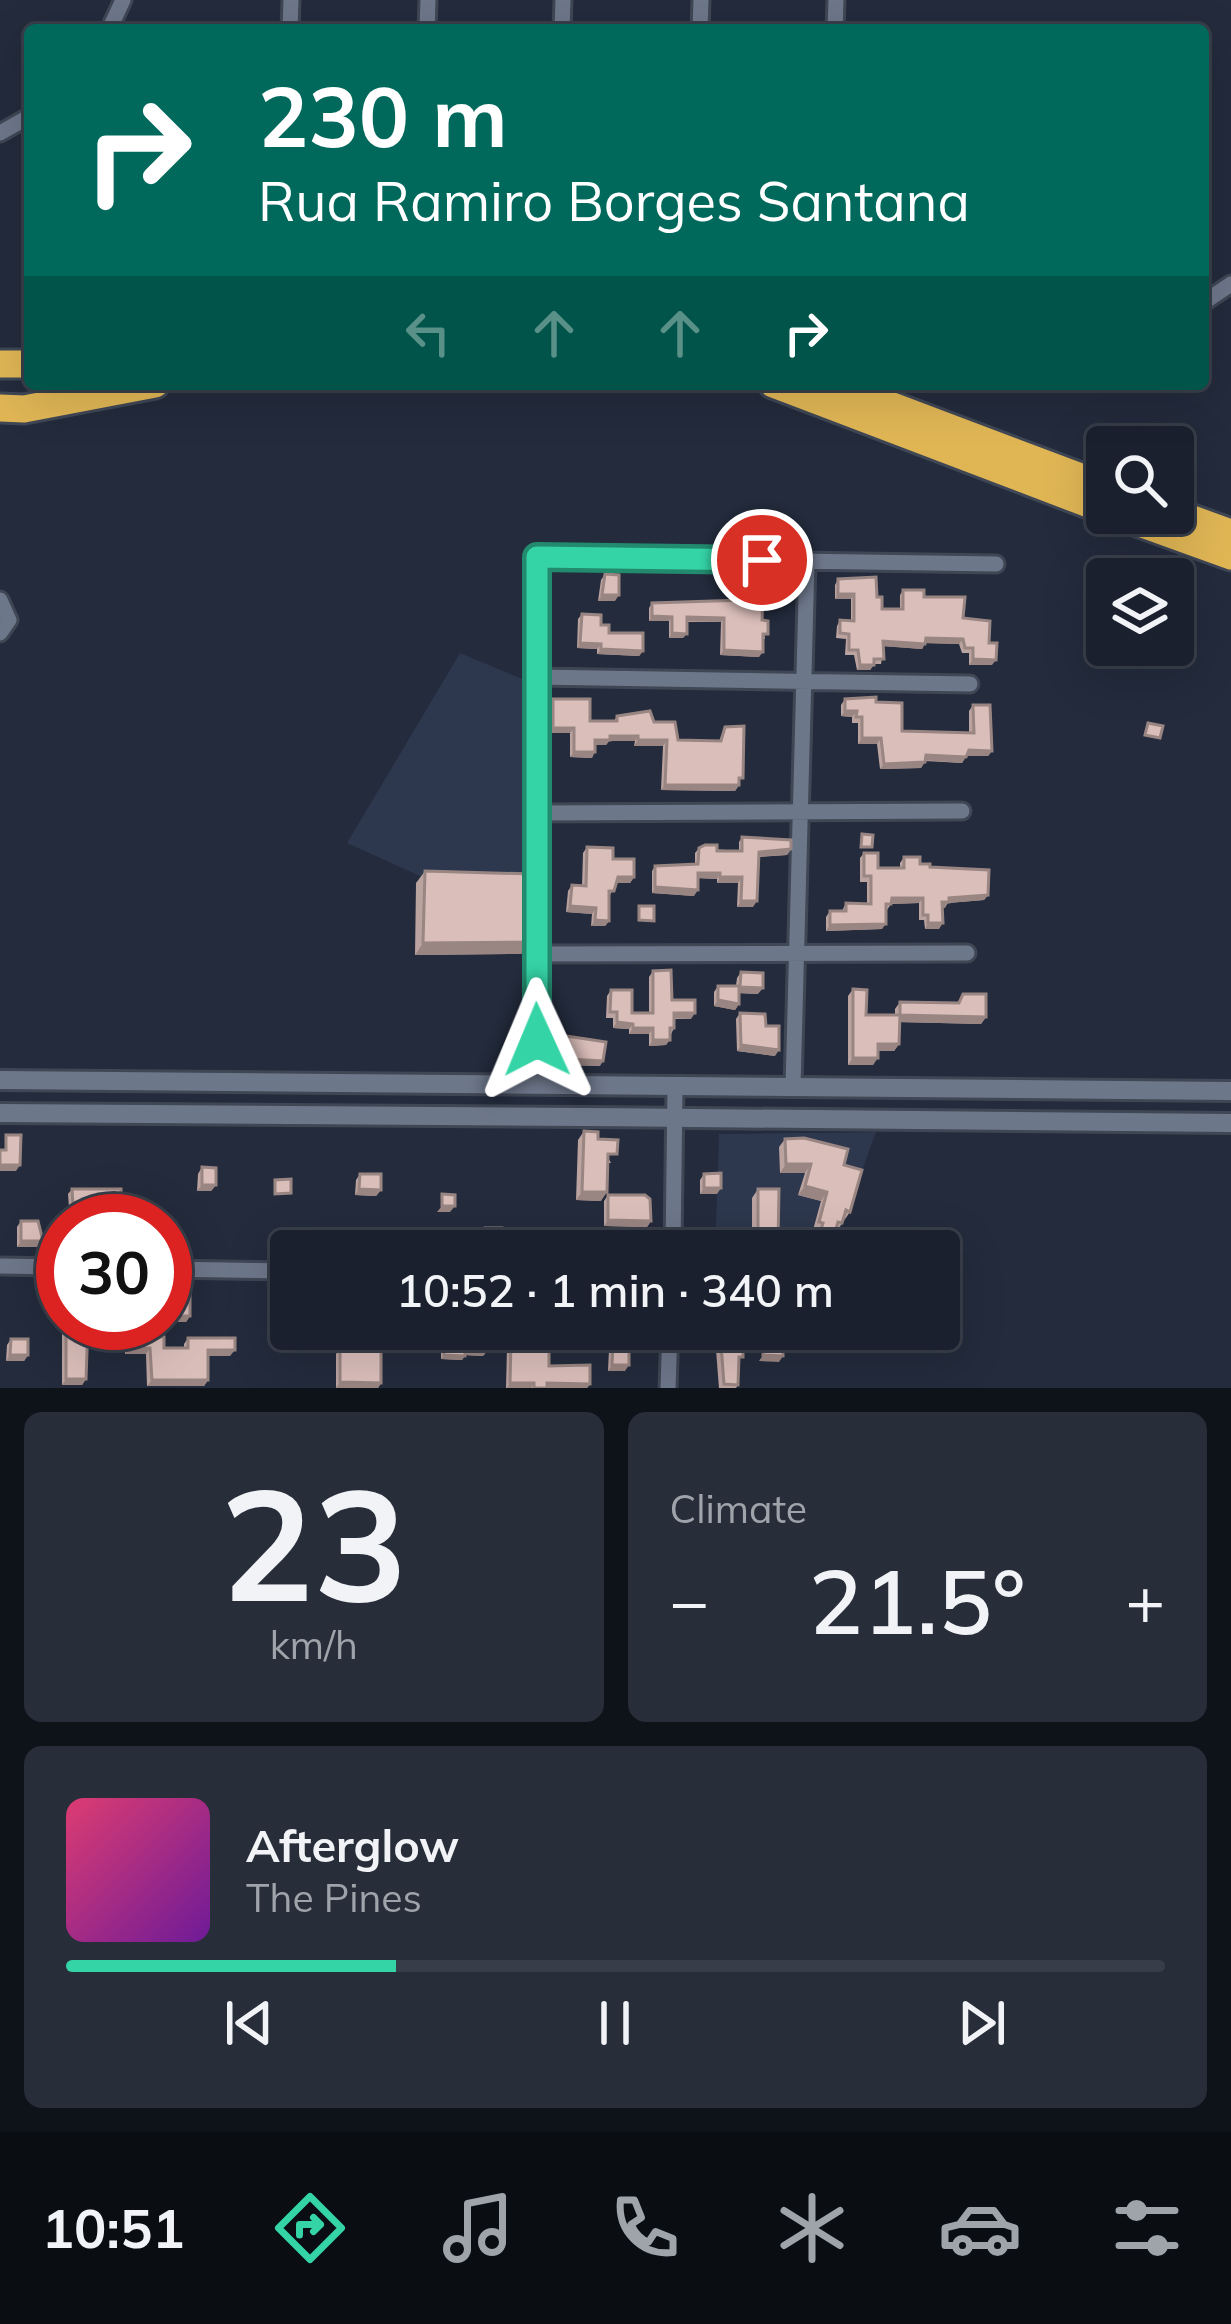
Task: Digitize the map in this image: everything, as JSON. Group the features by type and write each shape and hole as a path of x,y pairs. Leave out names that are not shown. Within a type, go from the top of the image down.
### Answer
{"highway":[{"path":"0,408 25,410 125,390"},
{"path":"789,390 1086,503"},
{"path":"850,390 1086,479"},
{"path":"1194,520 1231,533"},
{"path":"1170,534 1231,556"}],"street":[{"path":"538,1119 537,557 996,564"},
{"path":"793,1087 807,561"},
{"path":"0,600 9,620 0,634"},
{"path":"536,677 970,684"},
{"path":"536,813 962,811"},
{"path":"536,954 968,953"},
{"path":"0,1080 1231,1091"},
{"path":"673,1230 674,1086"},
{"path":"1031,1120 1032,1089"},
{"path":"0,1113 1231,1123"},
{"path":"0,1266 36,1267"},
{"path":"192,1269 270,1271"},
{"path":"668,1388 669,1350"}],"shaded area":[{"path":"460,653 525,680 531,746 529,881 424,878 347,843"},
{"path":"876,1132 841,1230 716,1230 719,1134"}],"building":[{"path":"605,574 619,575 619,595 602,595"},
{"path":"786,577 785,597 763,597 762,620 768,621 768,634 763,634 763,652 724,650 724,618 687,617 687,634 672,633 672,617 652,616 652,603 744,600 744,579"},
{"path":"876,577 882,609 903,609 903,590 924,590 924,597 965,597 963,618 990,621 989,643 997,643 996,660 973,659 973,648 965,648 963,639 926,638 925,644 883,641 884,659 860,665 858,650 849,650 849,634 840,633 840,620 854,621 854,594 838,594 838,579"},
{"path":"582,614 601,615 601,625 609,625 609,633 643,633 643,651 580,643"},
{"path":"876,697 876,702 902,703 902,731 974,733 973,705 990,705 992,751 969,750 966,757 926,755 925,762 884,764 881,738 862,738 862,717 856,717 857,711 845,711 845,699"},
{"path":"553,699 590,699 590,721 617,721 617,716 650,711 654,722 675,722 678,740 721,741 725,727 744,726 743,778 739,785 665,785 667,740 610,736 610,740 595,740 595,752 574,752 574,728 553,728"},
{"path":"1148,723 1163,726 1160,738 1145,735"},
{"path":"862,834 873,835 872,847 861,847"},
{"path":"742,837 791,840 791,849 759,852 757,901 741,901 742,877 720,877 720,873 698,873 698,890 655,887 655,866 698,864 699,848 705,845 717,845 717,851 742,851"},
{"path":"587,847 613,848 613,859 634,859 634,877 618,877 614,891 609,891 609,921 595,920 596,908 570,906 572,885 586,886"},
{"path":"864,853 878,853 878,868 904,868 904,857 920,857 920,864 930,867 989,870 988,895 942,902 943,923 928,923 923,898 892,898 886,904 886,924 830,925 830,911 846,911 846,903 871,904 871,876 864,876"},
{"path":"425,871 532,874 530,942 423,943"},
{"path":"639,906 654,906 654,921 639,920"},
{"path":"671,970 672,1000 695,1000 695,1013 674,1013 670,1040 653,1040 653,1028 617,1022 617,1012 610,1012 611,990 632,990 632,1013 653,1013 653,971"},
{"path":"741,972 763,973 763,988 740,987"},
{"path":"718,986 739,986 739,1004 718,1000"},
{"path":"853,989 867,990 866,1015 900,1015 899,1044 878,1044 878,1058 853,1058"},
{"path":"963,994 986,994 986,1017 900,1015 900,1002 959,1003"},
{"path":"740,1013 765,1014 766,1026 779,1026 779,1050 741,1045"},
{"path":"566,1036 606,1042 603,1061 568,1059"},
{"path":"584,1131 598,1132 598,1139 618,1140 617,1154 608,1154 607,1192 582,1192"},
{"path":"6,1135 21,1135 20,1165 0,1165"},
{"path":"804,1138 848,1149 844,1165 862,1170 850,1212 846,1210 836,1230 821,1230 827,1192 805,1186 811,1164 786,1164 785,1139"},
{"path":"202,1167 216,1168 216,1185 202,1185"},
{"path":"721,1173 721,1188 704,1188 704,1174"},
{"path":"360,1174 381,1174 381,1190 359,1189"},
{"path":"291,1179 291,1193 275,1194 275,1180"},
{"path":"72,1189 121,1189 121,1194 72,1194"},
{"path":"758,1189 779,1189 778,1230 758,1230"},
{"path":"442,1194 455,1195 455,1206 442,1206"},
{"path":"608,1195 645,1195 650,1199 651,1221 608,1220"},
{"path":"21,1221 36,1221 36,1241 21,1241"},
{"path":"192,1338 235,1338 235,1350 208,1350 208,1380 152,1380 150,1350 192,1350"},
{"path":"11,1339 28,1339 28,1355 10,1355"},
{"path":"66,1350 87,1350 86,1379 66,1379"},
{"path":"340,1350 381,1350 381,1383 340,1382"},
{"path":"444,1350 465,1350 465,1356 444,1355"},
{"path":"511,1350 549,1350 549,1366 590,1365 590,1384 547,1383 547,1388 534,1388 534,1383 510,1383"},
{"path":"613,1350 629,1350 629,1365 612,1365"},
{"path":"721,1350 743,1350 738,1385 724,1384"},
{"path":"763,1350 783,1350 783,1356 763,1355"}],"route":[{"path":"537,1040 537,557 762,560"}]}
